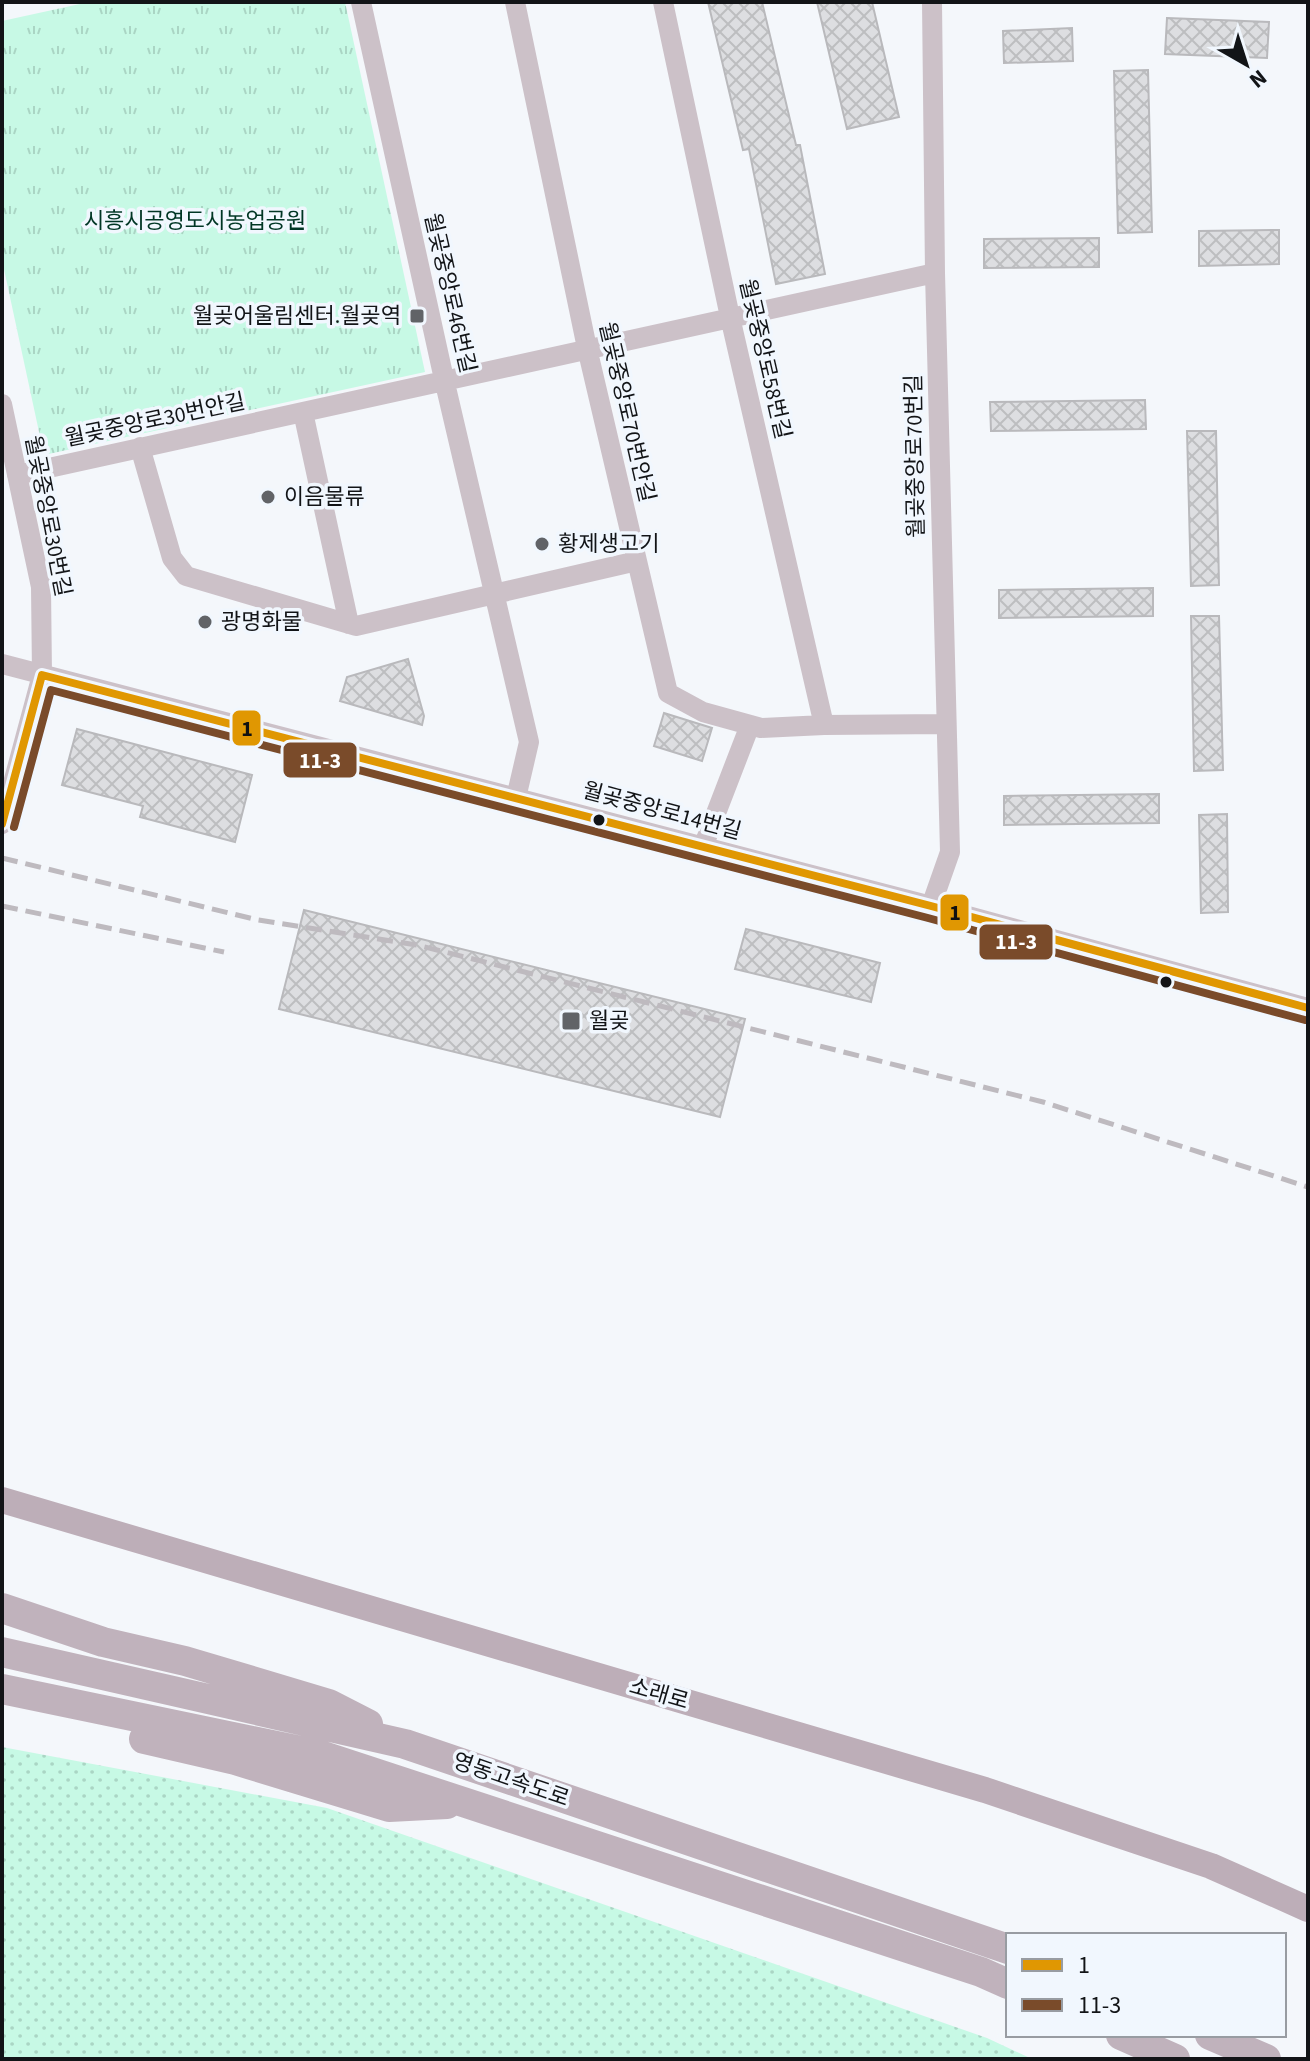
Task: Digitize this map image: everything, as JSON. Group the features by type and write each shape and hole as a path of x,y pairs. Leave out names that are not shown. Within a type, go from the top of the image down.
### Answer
{"highway":[{"path":"2,1608 103,1642 185,1661 329,1704 405,1744"},
{"name":"영동고속도로","path":"2,1652 405,1744 1006,1948"},
{"name":"영동고속도로","path":"2,1689 320,1755 981,1972 1006,1983"},
{"path":"2,1707 235,1760 389,1807 465,1803"},
{"path":"1126,2037 1175,2059"},
{"path":"1215,2037 1266,2059"}],"main road":[{"path":"2,1491 31,1509"},
{"name":"소래로","path":"2,1500 985,1790 1211,1866 1308,1909"}],"street":[{"name":"월곶중앙로46번길","path":"361,2 444,379 529,742 516,798"},
{"name":"월곶중앙로70번안길","path":"515,2 587,348 668,693 703,712 761,728 946,724"},
{"name":"월곶중앙로58번길","path":"663,2 730,317 824,725"},
{"name":"월곶중앙로70번길","path":"931,906 950,852 935,273 932,2"},
{"name":"월곶중앙로30번안길","path":"17,475 935,273"},
{"name":"월곶중앙로30번길","path":"2,404 41,587 42,675 2,824"},
{"path":"303,412 349,624"},
{"path":"140,447 172,558 186,576 356,626 637,561"},
{"name":"월곶중앙로14번길","path":"2,664 931,906 1308,1008"},
{"path":"703,847 750,725"}],"green space":[{"name":"시흥시공영도시농업공원","path":"89,2 345,2 425,372 44,455 2,260 2,21"},
{"path":"2,1747 327,1808 987,2038 1032,2059 2,2059"}],"building":[{"path":"708,2 762,2 796,145 800,145 825,274 776,284 749,149 743,150"},
{"path":"817,2 872,2 899,117 847,129"},
{"path":"1167,18 1269,22 1267,58 1165,54"},
{"path":"1072,28 1073,61 1004,63 1003,31"},
{"path":"1148,70 1152,232 1118,233 1114,71"},
{"path":"1279,230 1279,264 1199,266 1199,231"},
{"path":"1099,238 1099,267 984,268 984,239"},
{"path":"1145,400 1146,429 991,431 990,402"},
{"path":"1187,431 1216,431 1219,585 1191,586"},
{"path":"1153,588 1153,616 999,618 999,590"},
{"path":"1191,616 1219,616 1223,770 1194,771"},
{"path":"408,659 424,716 422,725 340,701 347,677"},
{"path":"664,713 712,728 702,761 654,746"},
{"path":"77,729 252,775 235,842 140,817 143,806 62,785"},
{"path":"1159,794 1159,823 1004,825 1004,796"},
{"path":"1227,814 1228,912 1201,913 1199,815"},
{"path":"304,910 745,1019 720,1117 279,1009"},
{"path":"746,929 880,963 871,1002 735,969"}],"railway":[{"path":"2,858 258,920 417,945 1043,1102 1308,1187"},
{"path":"2,906 224,952"}],"transit line":[{"name":"1","path":"2,824 42,675 931,906 1308,1008"},
{"name":"11-3","path":"14,827 51,690 928,918 1305,1020"}],"place":[{"name":"월곶어울림센터.월곶역","path":"417,316"},
{"name":"이음물류","path":"268,497"},
{"name":"황제생고기","path":"542,544"},
{"name":"광명화물","path":"205,622"},
{"name":"월곶","path":"571,1021"}]}
